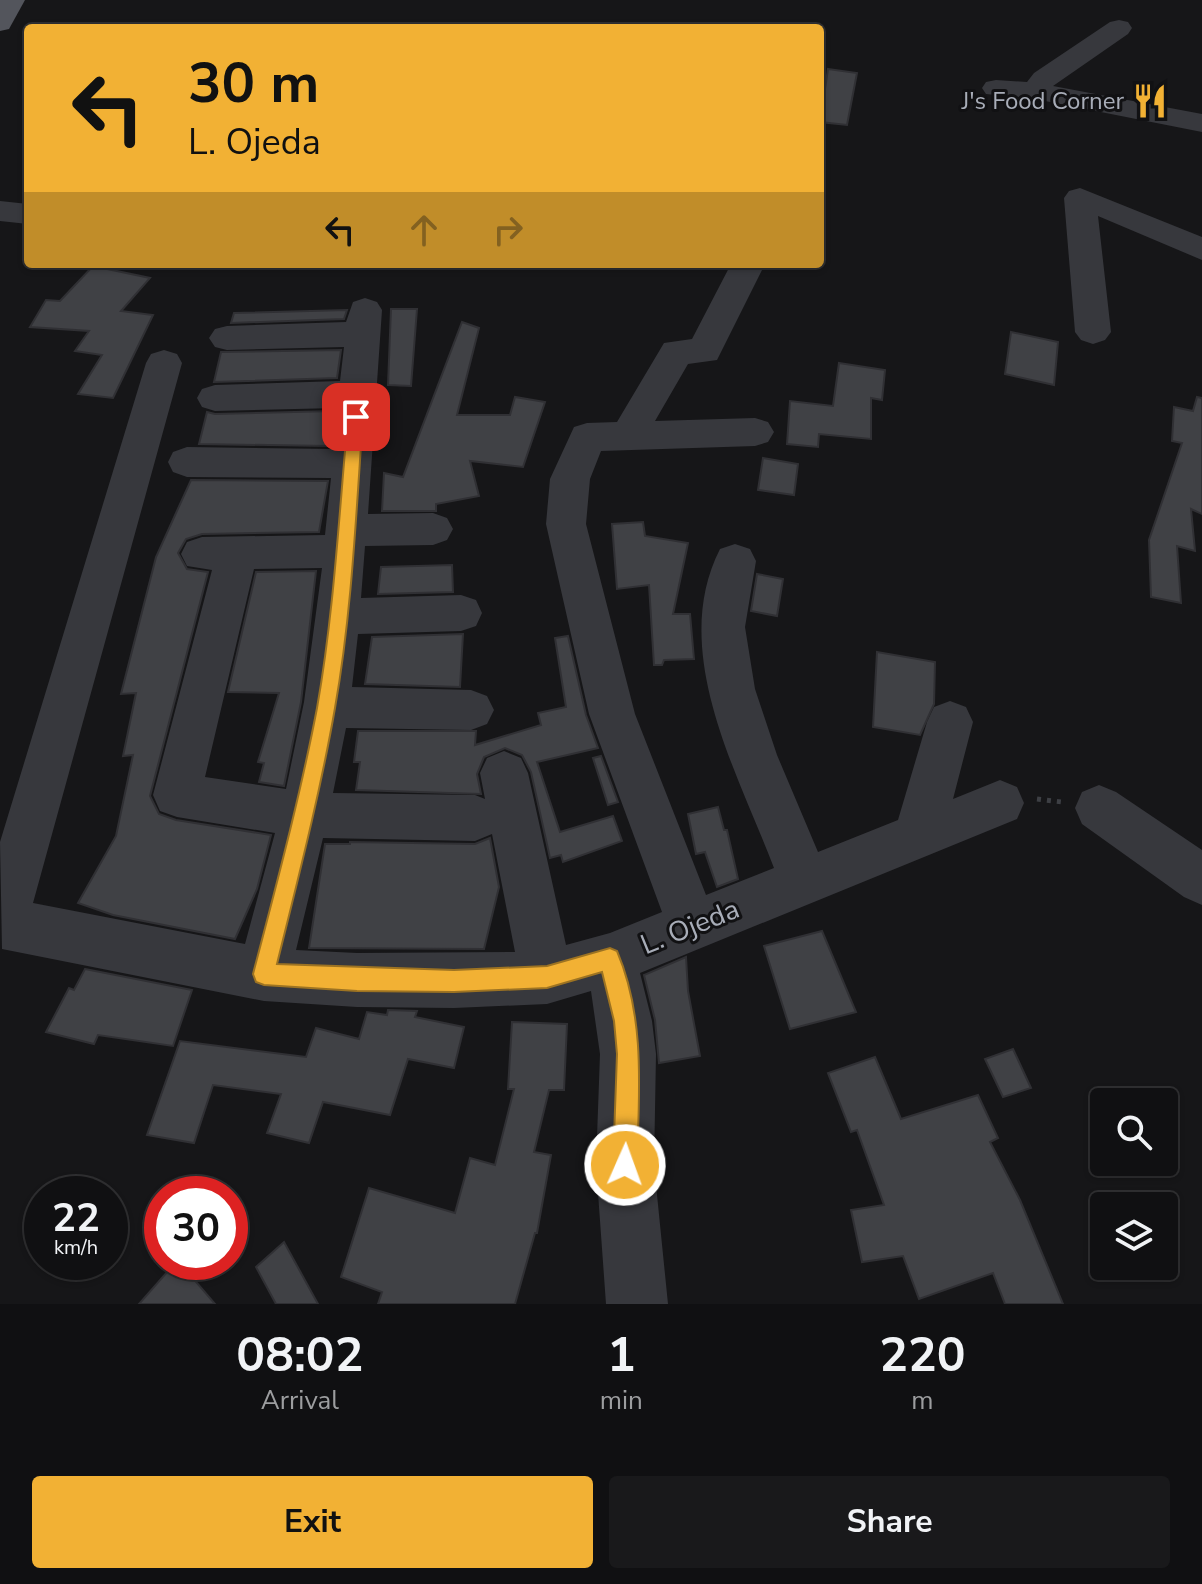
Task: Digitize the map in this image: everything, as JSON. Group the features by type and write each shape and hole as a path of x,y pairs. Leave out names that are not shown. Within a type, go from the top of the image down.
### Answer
{"street":[{"path":"1035,91 1044,79 1119,28"},
{"path":"996,88 1035,91 1202,123"},
{"path":"1093,332 1080,198 1176,236 1202,250"},
{"path":"0,211 24,214"},
{"path":"629,434 677,352 704,351 746,268"},
{"path":"227,338 363,322 339,617 326,707 304,815 264,974"},
{"path":"1,922 164,363"},
{"path":"215,398 357,394"},
{"path":"692,924 612,714 566,524 570,479 587,437 755,432"},
{"path":"187,462 352,464"},
{"path":"433,529 220,554 177,795 304,815 475,818"},
{"path":"735,561 723,626 733,695 804,880"},
{"path":"339,617 461,613"},
{"path":"326,707 471,710"},
{"path":"918,837 950,722"},
{"path":"504,773 547,977"},
{"name":"L. Ojeda","path":"1,922 264,974 426,981 547,977 610,959 1000,803"},
{"path":"1099,808 1202,880"},
{"path":"610,959 625,1021 628,1054 625,1165 637,1304"}],"path":[{"path":"1000,803 1041,798 1099,808"}],"building":[{"path":"828,69 857,73 847,125 824,122"},
{"path":"91,268 150,278 121,311 153,315 113,398 78,394 102,355 75,351 89,331 30,327 46,300 60,301"},
{"path":"391,309 417,309 411,386 388,385"},
{"path":"347,310 344,319 231,323 234,313"},
{"path":"462,322 479,328 457,415 510,415 515,397 545,402 523,467 470,461 479,496 436,504 436,511 382,511 384,473 403,477"},
{"path":"1011,332 1058,342 1054,385 1005,374"},
{"path":"341,350 337,378 214,382 221,352"},
{"path":"839,363 885,370 882,400 871,398 871,439 819,434 818,447 787,444 790,401 833,406"},
{"path":"1197,397 1202,398 1202,514 1191,509 1195,551 1177,546 1181,603 1151,597 1149,540 1182,443 1172,441 1174,407 1193,411"},
{"path":"334,411 329,446 199,444 207,412"},
{"path":"763,458 798,464 794,495 758,490"},
{"path":"191,480 328,481 319,532 202,534 186,539 178,553 187,569 208,572 150,796 159,814 176,820 271,835 257,889 235,939 113,915 78,903 116,836 133,755 123,756 136,693 121,694 156,557"},
{"path":"643,522 645,536 688,543 673,614 690,614 694,659 664,660 662,665 654,665 649,585 617,589 612,524"},
{"path":"452,565 453,592 378,594 381,567"},
{"path":"316,571 301,702 284,786 259,782 264,763 258,762 279,693 228,692 256,572"},
{"path":"757,574 783,579 777,616 751,611"},
{"path":"463,634 460,687 365,684 372,637"},
{"path":"568,636 586,715 598,748 537,762 560,832 613,816 622,841 563,862 561,855 550,858 531,772 522,755 505,748 484,757 477,774 481,794 356,790 360,762 354,762 358,731 476,731 475,745 541,725 538,713 566,707 555,638"},
{"path":"877,652 935,662 934,704 920,735 873,727"},
{"path":"601,756 618,802 608,805 593,758"},
{"path":"718,807 724,830 727,830 738,879 717,887 705,852 696,854 688,814"},
{"path":"490,838 499,887 484,949 309,948 325,844 475,844"},
{"path":"822,931 856,1012 790,1029 764,946"},
{"path":"686,957 688,991 700,1056 659,1063 655,1020 644,975"},
{"path":"85,969 192,990 173,1046 98,1035 94,1044 46,1032 69,988 74,990"},
{"path":"388,1010 417,1011 415,1017 464,1027 454,1068 408,1059 390,1115 323,1102 309,1143 267,1133 281,1094 213,1085 194,1143 147,1135 180,1041 306,1057 316,1028 359,1039 367,1012 387,1015"},
{"path":"512,1022 567,1024 564,1090 549,1090 534,1152 551,1155 537,1233 515,1304 378,1304 382,1292 341,1277 369,1188 455,1213 470,1158 495,1165 514,1089 508,1089"},
{"path":"1013,1049 1031,1088 1003,1097 985,1059"},
{"path":"875,1057 901,1119 978,1095 998,1138 990,1142 1020,1200 1063,1304 1005,1304 993,1273 919,1299 903,1256 862,1262 851,1210 884,1205 857,1130 851,1132 828,1073"},
{"path":"284,1242 318,1304 276,1304 256,1267"},
{"path":"160,1280 194,1280 215,1304 139,1304"}],"place":[{"name":"J's Food Corner","path":"1150,101"}],"route":[{"path":"356,417 339,617 326,707 304,815 264,974 357,980 454,981 547,977 610,959 625,1021 628,1054 625,1165"}]}
